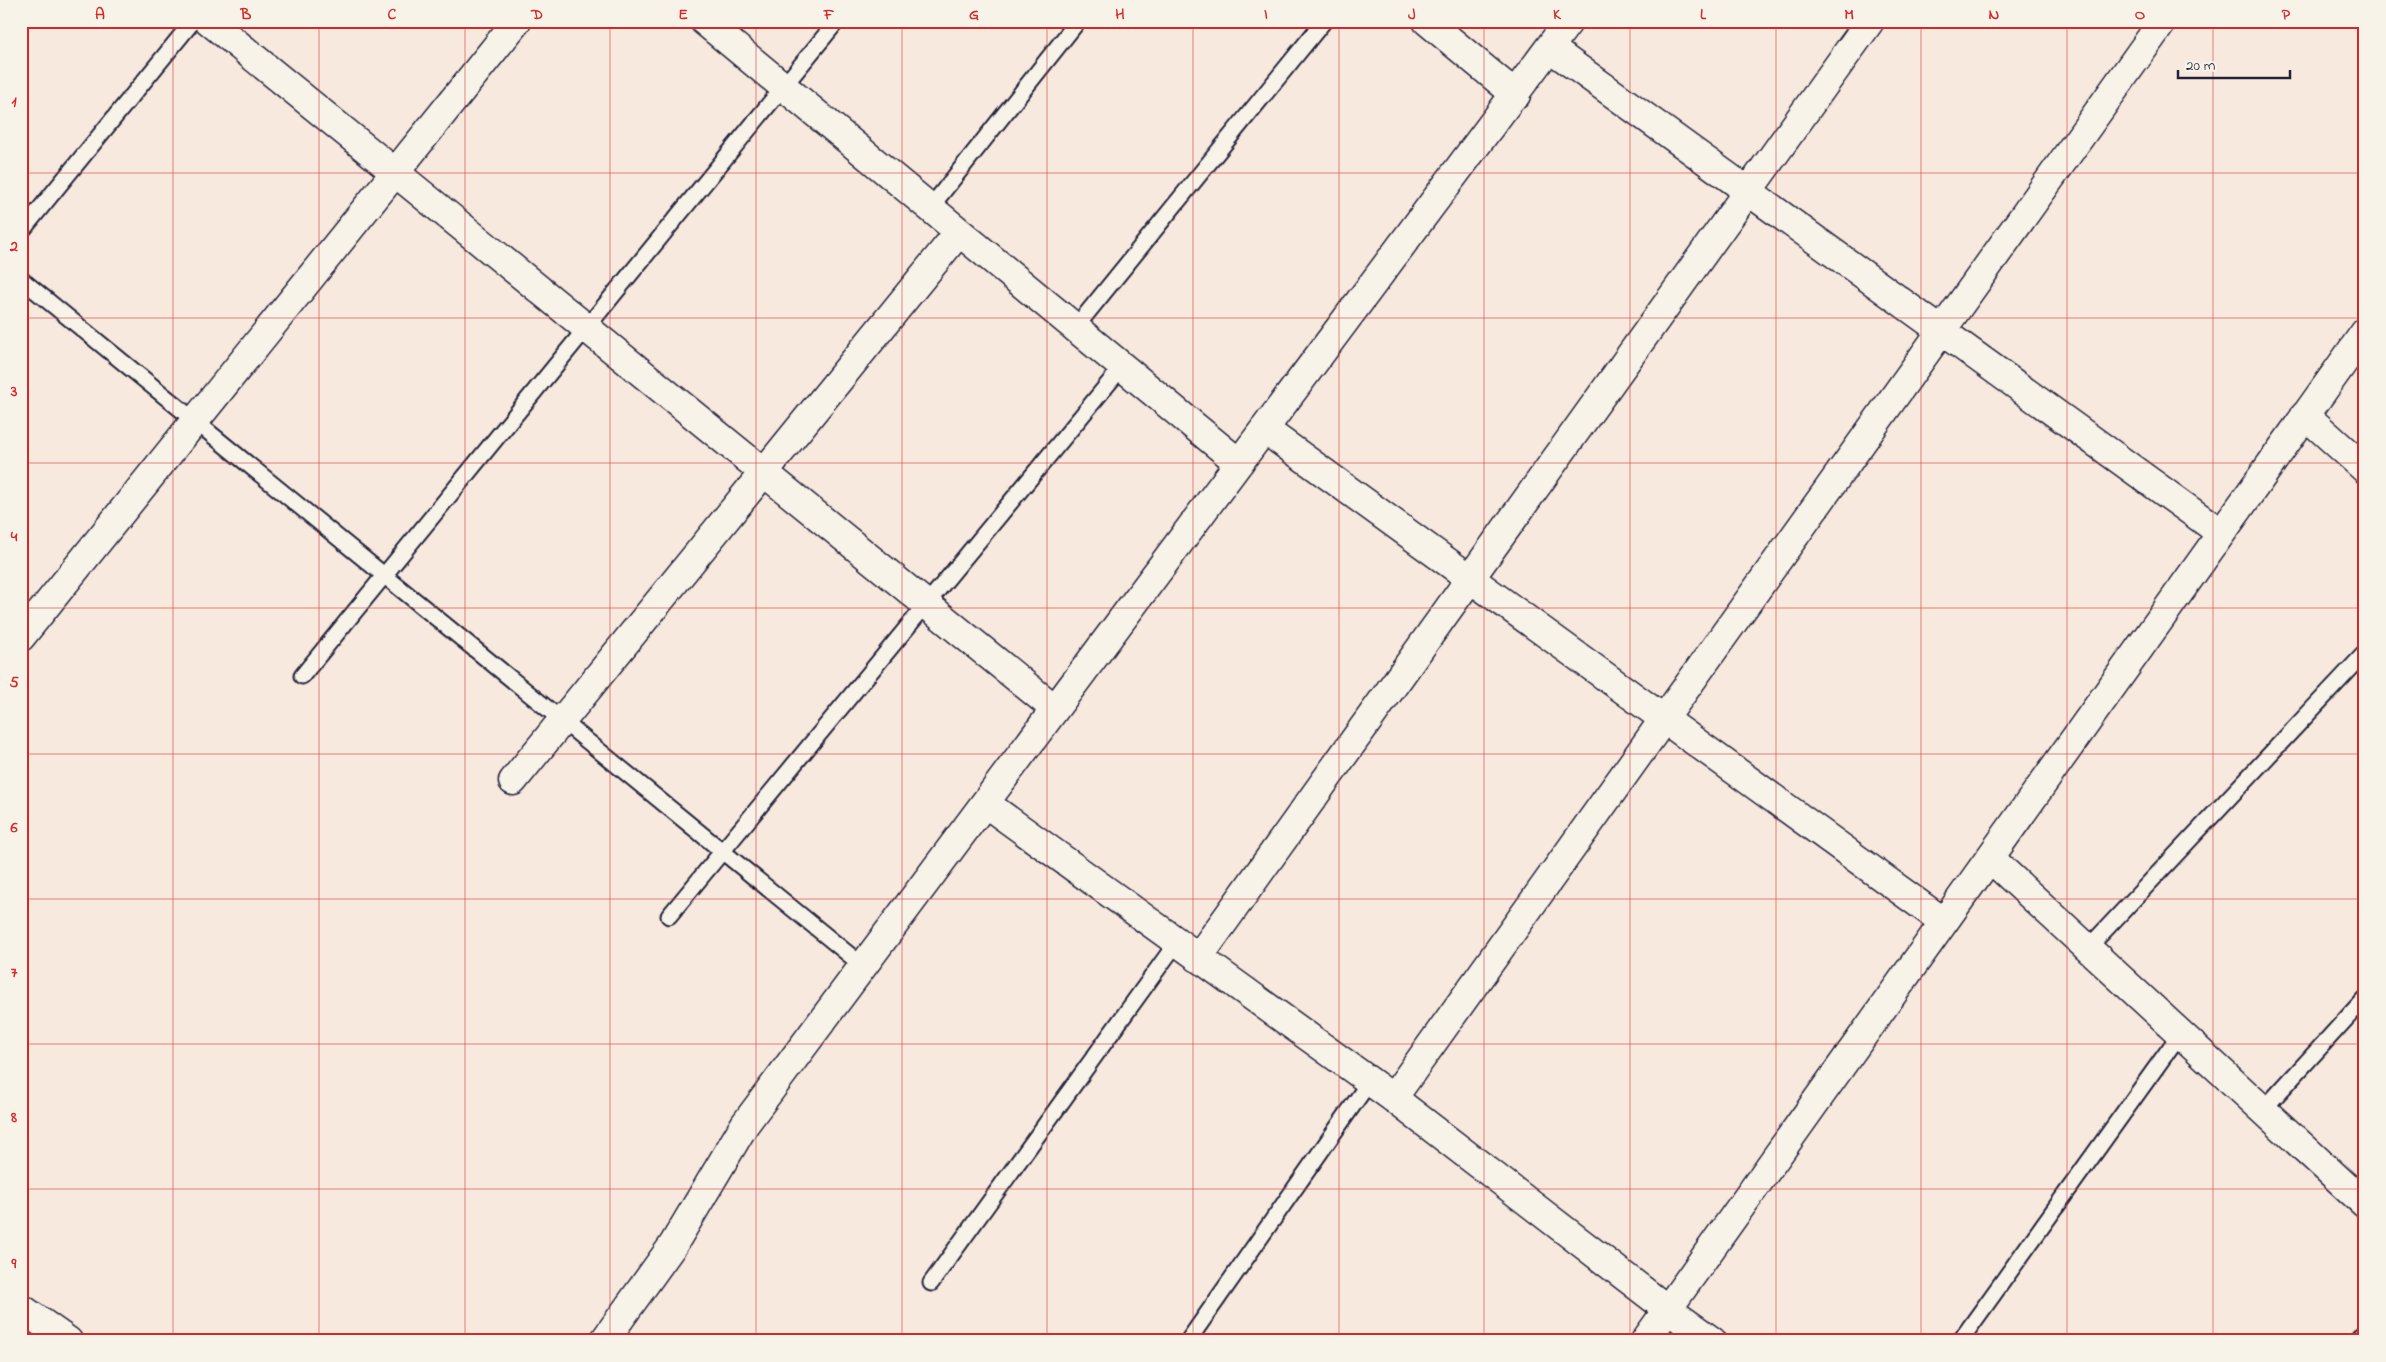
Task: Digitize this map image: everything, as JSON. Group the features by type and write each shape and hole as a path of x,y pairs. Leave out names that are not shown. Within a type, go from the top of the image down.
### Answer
{"street":[{"path":"208,21 1056,709"},
{"path":"21,637 517,21"},
{"path":"704,21 1239,463"},
{"path":"1427,21 1516,95"},
{"path":"604,1341 673,1245 745,1124 1516,95 1569,21"},
{"path":"1188,950 1470,579 1870,21"},
{"path":"1393,1098 2163,21"},
{"path":"1550,48 2221,533"},
{"path":"513,781 959,232"},
{"path":"1645,1341 2365,332"},
{"path":"2305,415 2365,469"},
{"path":"1264,429 1944,922"},
{"path":"985,803 1393,1098 1667,1309 1712,1341"},
{"path":"1990,858 2365,1204"},
{"path":"21,1308 68,1341"}],"lane":[{"path":"21,232 193,21"},
{"path":"302,676 836,21"},
{"path":"930,208 1078,21"},
{"path":"1075,328 1324,21"},
{"path":"21,279 863,966"},
{"path":"669,916 1122,367"},
{"path":"2088,948 2365,653"},
{"path":"930,1283 1188,950"},
{"path":"2262,1110 2365,998"},
{"path":"1960,1341 2180,1034"},
{"path":"1188,1341 1370,1082"},
{"path":"2357,1341 2365,1332"}]}
